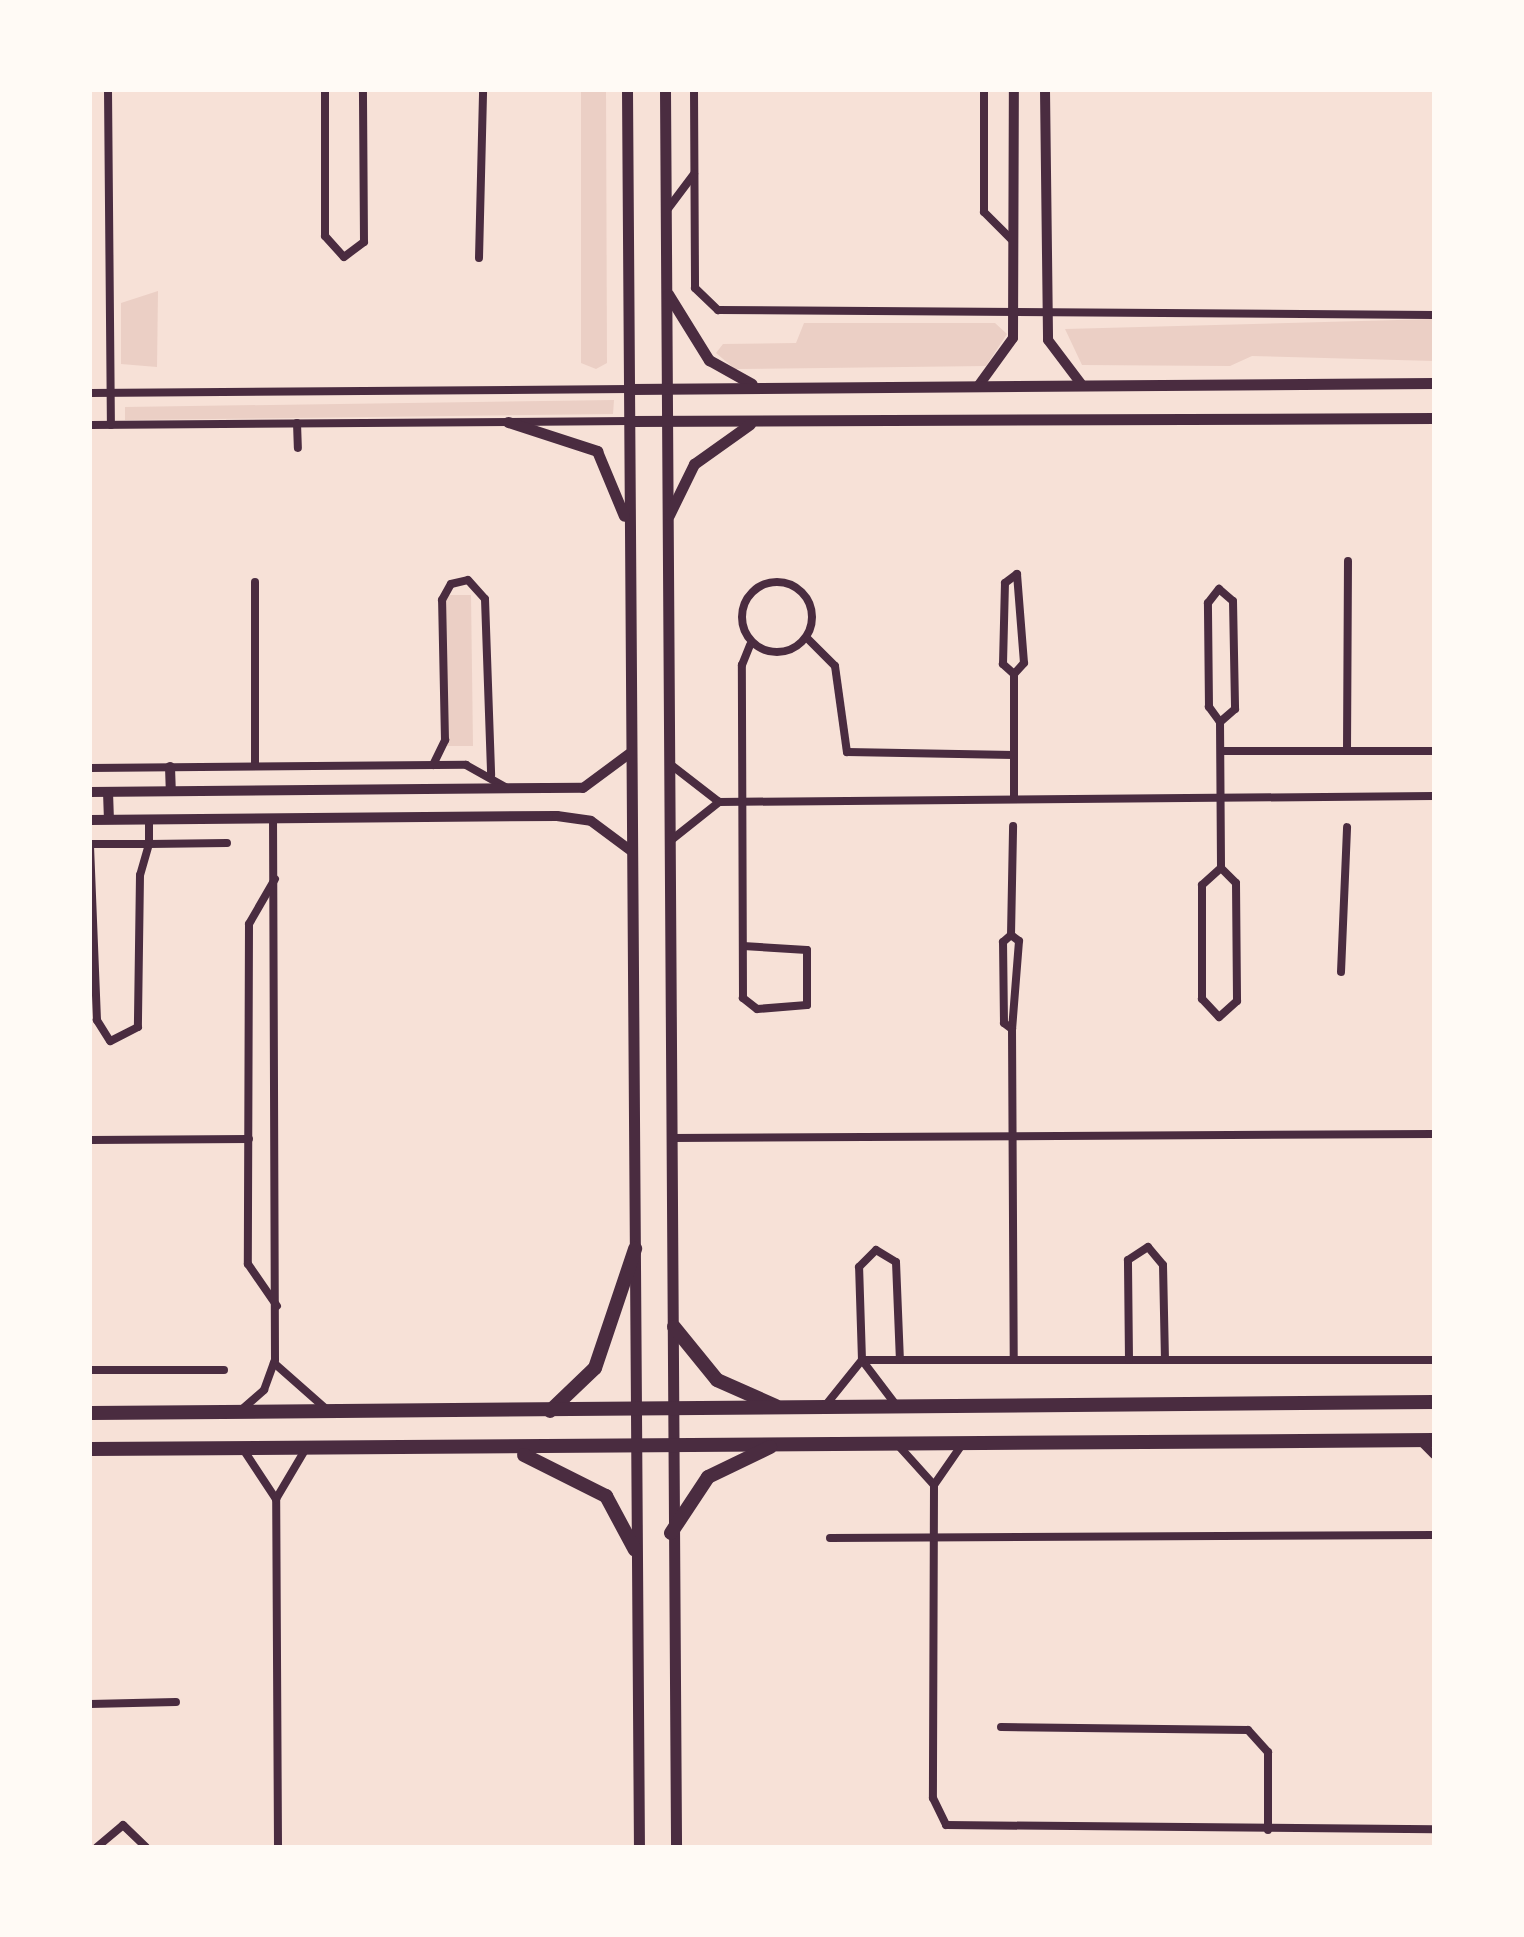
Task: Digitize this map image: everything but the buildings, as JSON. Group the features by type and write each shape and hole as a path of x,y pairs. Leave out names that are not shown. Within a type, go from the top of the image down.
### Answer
{"highway":[{"path":"550,1411 595,1368 636,1249"},
{"path":"674,1328 717,1380 781,1408"},
{"path":"92,1411 550,1411 1434,1402"},
{"path":"90,1449 307,1447 510,1451 780,1444 1426,1440"},
{"path":"672,1533 714,1472 780,1444"},
{"path":"510,1451 606,1496 636,1550"}],"main road":[{"path":"627,90 630,421 626,522 639,1847"},
{"path":"665,90 676,1847"},
{"path":"668,294 709,360 760,387"},
{"path":"630,389 1434,382"},
{"path":"630,421 1434,418"},
{"path":"668,518 709,447 759,420"},
{"path":"508,422 597,451 626,522"}],"street":[{"path":"108,90 111,425"},
{"path":"325,90 325,236 344,257 364,242 364,90"},
{"path":"480,258 483,90"},
{"path":"694,90 695,288 710,308 1015,316 1434,315"},
{"path":"984,90 984,212 1014,242"},
{"path":"980,385 1007,356 1015,316 1014,90"},
{"path":"1045,90 1045,316 1054,356 1082,384"},
{"path":"667,210 694,174"},
{"path":"90,392 630,389"},
{"path":"90,425 630,421"},
{"path":"298,423 298,448"},
{"path":"1347,751 1348,560"},
{"path":"1014,674 1004,664 1005,583 1017,574 1024,663 1014,674 1014,800"},
{"path":"432,765 445,740 442,600 450,584 468,580 486,600 491,775"},
{"path":"255,582 255,766"},
{"path":"744,946 807,950 807,1005 748,1006 744,946 743,802 750,645 742,602 757,589 809,596 808,639 835,666 847,752 1014,756"},
{"path":"1220,722 1235,710 1233,601 1220,589 1208,603 1209,707 1220,722 1222,752 1220,868 1202,886 1202,1000 1219,1017 1237,1001 1236,883 1220,868"},
{"path":"750,645 808,639"},
{"path":"1222,752 1434,751"},
{"path":"90,792 592,785 629,754"},
{"path":"670,764 719,802 1434,796"},
{"path":"90,768 432,765 491,775 507,788"},
{"path":"170,767 171,791"},
{"path":"108,792 110,820"},
{"path":"670,841 719,802"},
{"path":"90,820 557,816 591,822 630,850"},
{"path":"240,1411 264,1390 274,1363 278,1308 273,818"},
{"path":"149,819 149,844 138,1027 119,1042 97,1020 90,844 149,844 227,843"},
{"path":"1012,1029 1004,1024 1004,958 1012,935 1013,826"},
{"path":"1341,972 1347,826"},
{"path":"276,878 249,924 249,1139 250,1275 278,1308"},
{"path":"258,904 276,910"},
{"path":"1012,935 1019,941 1012,1029 1014,1360"},
{"path":"672,1138 1434,1134"},
{"path":"90,1140 249,1139"},
{"path":"1129,1360 1128,1260 1148,1247 1163,1265 1166,1360"},
{"path":"896,1405 862,1360 858,1267 876,1250 896,1262 900,1360"},
{"path":"250,1275 278,1275"},
{"path":"862,1360 1434,1360"},
{"path":"825,1406 862,1360"},
{"path":"274,1363 292,1388 329,1410"},
{"path":"90,1370 224,1370"},
{"path":"1426,1440 1434,1455"},
{"path":"964,1442 934,1485 933,1798 946,1824 1434,1829"},
{"path":"896,1443 934,1485"},
{"path":"241,1447 276,1499"},
{"path":"278,1847 276,1499 307,1447"},
{"path":"830,1538 1434,1536"},
{"path":"90,1704 176,1702"},
{"path":"1001,1727 1248,1730 1268,1752 1268,1830"},
{"path":"96,1847 123,1825 146,1847"}],"shaded area":[{"path":"581,90 606,90 607,363 596,369 581,363"},
{"path":"158,291 157,367 121,364 121,303"},
{"path":"1434,319 1434,361 1252,356 1230,366 1082,365 1065,329"},
{"path":"804,323 995,323 1007,334 986,366 735,369 716,353 723,344 796,343"},
{"path":"614,400 613,414 125,420 125,407"},
{"path":"440,595 471,595 473,746 442,746"}]}
